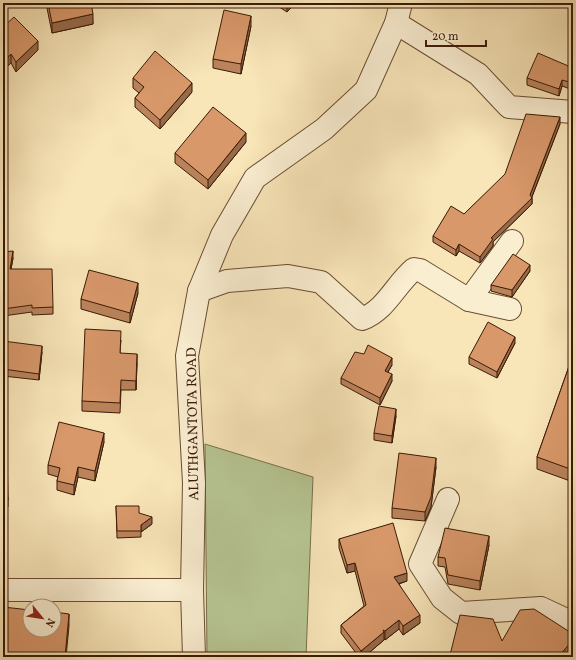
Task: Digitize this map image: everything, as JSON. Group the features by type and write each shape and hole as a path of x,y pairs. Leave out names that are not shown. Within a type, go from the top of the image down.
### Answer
{"street":[{"path":"398,13 478,74 509,107 573,112"},
{"name":"ALUTHGANTOTA ROAD","path":"194,657 192,590 194,483 187,356 199,291 222,235 255,178 324,129 366,90 398,13"},
{"path":"469,300 512,241"},
{"path":"199,291 227,281 288,276 321,282 362,319 371,316 391,298 414,269 420,270 469,300 510,309"},
{"path":"448,499 420,564 442,598 461,613 541,608 573,623"},
{"path":"3,590 192,590"}],"green space":[{"path":"205,444 313,477 306,657 207,657"}],"building":[{"path":"48,3 91,3 93,14 52,23"},
{"path":"224,10 251,16 241,64 213,59"},
{"path":"14,17 38,41 16,62 11,54 3,62 3,27"},
{"path":"155,51 192,83 160,120 135,98 144,87 133,78"},
{"path":"538,53 573,68 573,83 562,80 559,89 527,78"},
{"path":"213,107 246,133 208,180 175,153"},
{"path":"526,114 560,117 530,195 532,198 491,238 493,239 480,257 459,244 456,250 433,236 451,206 464,214 505,174"},
{"path":"3,196 6,197 3,204"},
{"path":"13,251 10,269 52,269 53,307 32,308 32,305 3,309 3,252"},
{"path":"513,254 530,265 512,290 491,285"},
{"path":"89,270 138,283 130,313 81,299"},
{"path":"488,322 515,337 497,372 469,357"},
{"path":"85,329 121,331 120,353 137,354 136,381 121,380 120,403 82,401"},
{"path":"3,341 42,346 39,374 3,369"},
{"path":"368,345 392,358 385,371 392,374 380,398 341,378 355,352 364,354"},
{"path":"573,355 573,470 537,457"},
{"path":"379,406 396,409 392,436 374,433"},
{"path":"59,422 104,433 95,471 78,467 74,485 57,481 60,468 48,465"},
{"path":"3,449 7,449 8,500 3,501"},
{"path":"399,453 436,458 431,497 425,512 392,508"},
{"path":"116,506 139,506 139,513 152,517 141,525 141,531 117,531"},
{"path":"393,523 407,573 394,577 420,615 403,626 399,620 385,631 383,630 384,632 361,651 341,625 366,605 355,563 347,565 339,539"},
{"path":"445,528 489,536 480,581 448,575 445,558 438,557"},
{"path":"3,607 22,609 22,638 62,638 62,613 69,614 65,657 3,657"},
{"path":"534,609 573,634 573,640 558,657 454,657 450,655 460,615 493,619 502,641 520,610"}]}
